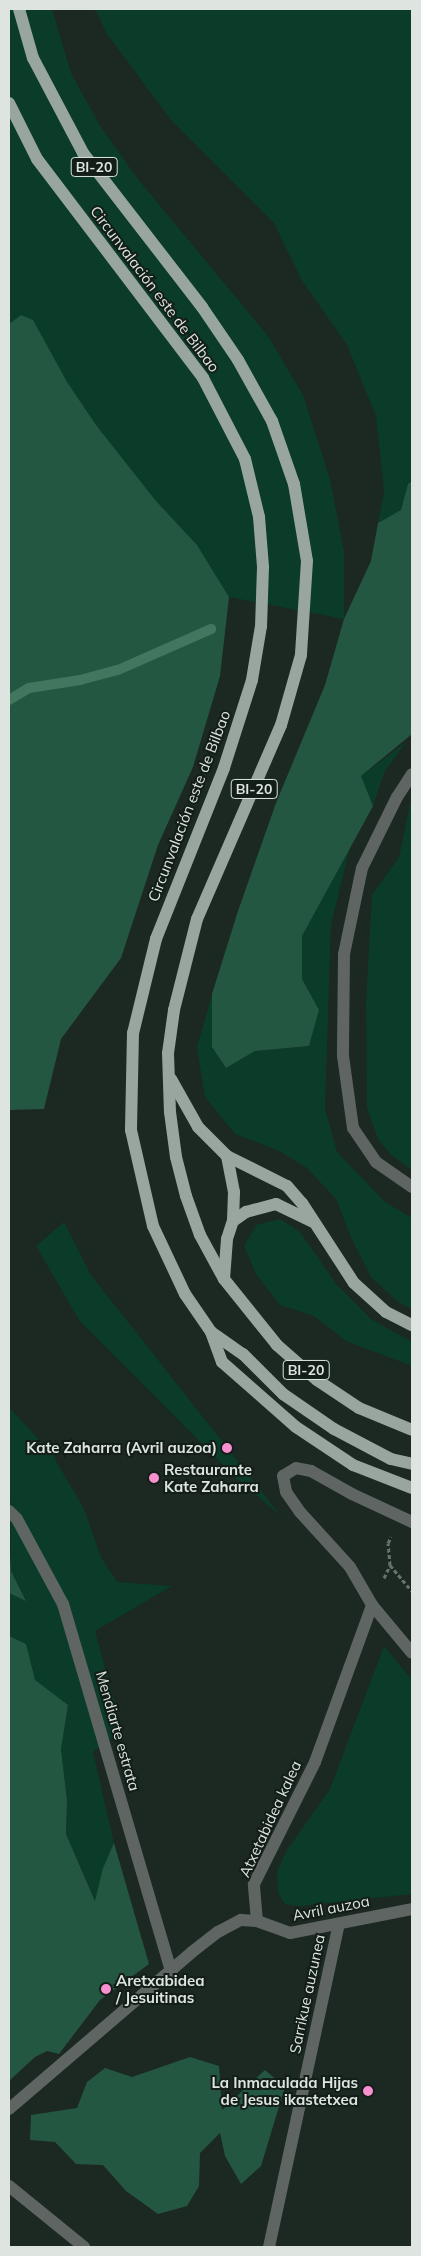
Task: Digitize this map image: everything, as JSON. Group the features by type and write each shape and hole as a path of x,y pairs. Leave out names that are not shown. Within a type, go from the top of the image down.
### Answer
{"main road":[{"name":"Circunvalación este de Bilbao","path":"18,9 33,58 83,154 202,307 238,360 272,421 294,484 307,561 301,655 281,725 197,919 174,1010 168,1053 176,1157 184,1188 200,1235 224,1278 278,1345 317,1380 360,1408 412,1430"},
{"name":"Circunvalación este de Bilbao","path":"9,103 38,159 203,378 245,459 259,518 263,567 261,626 252,680 224,768 156,940 133,1033 130,1077 131,1130 153,1226 185,1294 211,1332 243,1354 284,1394 334,1429 391,1458 412,1464"},
{"path":"170,1077 198,1127 227,1156 287,1186 354,1284 386,1312 412,1325"},
{"path":"224,1278 227,1239 233,1221 234,1192 227,1156"},
{"path":"233,1221 261,1206 276,1204 313,1222"},
{"path":"211,1332 222,1362 296,1427 353,1465 412,1488"}],"street":[{"path":"412,774 396,797 362,868 344,954 343,1056 353,1128 376,1162 412,1187"},
{"path":"412,1522 352,1494 311,1470 296,1468 282,1476 286,1492 350,1567 372,1605 412,1653"},
{"name":"Mendiarte estrata","path":"9,1511 17,1519 62,1604 171,1972"},
{"name":"Atxetabidea kalea","path":"257,1922 254,1884 315,1762 372,1605"},
{"name":"Avril auzoa","path":"257,1922 290,1933 412,1909"},
{"path":"9,2109 218,1932 241,1920 257,1922"},
{"name":"Sarrikue auzunea","path":"269,2247 339,1923"},
{"path":"9,2186 84,2247"}],"path":[{"path":"372,1605 390,1565 389,1540 396,1536"},
{"path":"390,1565 412,1591"}],"green space":[{"path":"9,9 52,9 71,73 99,124 137,178 268,336 303,395 330,479 344,551 344,619 229,597 197,545 156,501 96,425 21,315 9,324"},
{"path":"95,9 412,9 412,481 408,484 402,510 378,523 384,491 376,416 347,345 301,279 274,223 171,120 107,34"},
{"path":"21,315 33,320 67,382 96,425 156,501 197,545 229,597 220,676 193,767 158,845 121,958 61,1039 44,1109 9,1110 9,324"},
{"path":"412,481 412,734 361,776 373,806 302,936 302,979 319,1010 309,1046 255,1051 226,1068 212,1047 212,994 238,911 276,803 325,685 344,619 371,561 378,523 401,510 408,484"},
{"path":"406,742 384,773 373,806 361,776"},
{"path":"412,794 412,1170 391,1155 378,1139 367,1108 366,1002 372,895 399,857"},
{"path":"351,843 331,925 325,1108 337,1152 385,1202 412,1218 412,1309 398,1302 371,1277 352,1240 336,1199 307,1168 279,1151 235,1134 205,1097 197,1048 212,994 212,1047 226,1068 255,1051 309,1046 319,1010 302,979 302,936"},
{"path":"280,1219 300,1232 337,1285 371,1319 412,1342 412,1366 346,1341 314,1316 280,1305 256,1274 244,1246 256,1225"},
{"path":"64,1222 91,1275 281,1516 237,1479 79,1320 36,1246"},
{"path":"9,1407 52,1454 84,1509 101,1557 117,1582 172,1586 95,1631 122,1730 93,1752 114,1843 103,1868 96,1902 66,1834 67,1801 61,1749 68,1705 34,1680 26,1644 9,1636 9,1593 26,1600 11,1571"},
{"path":"9,1539 11,1571 26,1601 9,1593"},
{"path":"9,1636 26,1644 35,1680 68,1705 61,1749 67,1801 66,1834 95,1901 103,1868 114,1843 149,1964 100,2000 59,2054 47,2051 35,2057 9,2081"},
{"path":"384,1646 412,1680 412,1894 300,1906 285,1904 278,1893 277,1871 287,1850 330,1789"},
{"path":"190,2057 219,2066 222,2110 265,2070 285,2087 261,2166 241,2184 225,2156 220,2133 200,2153 199,2186 187,2206 158,2214 126,2191 103,2165 76,2164 55,2142 30,2140 31,2115 77,2108 87,2082 105,2068 132,2077"}],"waterway":[{"path":"9,700 29,688 80,680 118,670 211,629"}],"place":[{"name":"Kate Zaharra (Avril auzoa)","path":"227,1448"},
{"name":"Restaurante Kate Zaharra","path":"154,1478"},
{"name":"Aretxabidea / Jesuitinas","path":"106,1989"},
{"name":"La Inmaculada Hijas de Jesus ikastetxea","path":"368,2091"}]}
